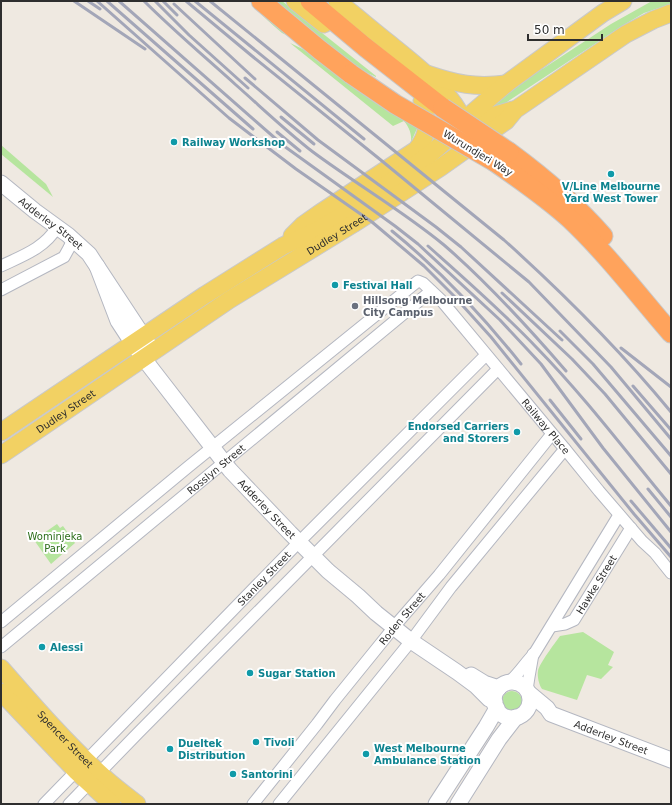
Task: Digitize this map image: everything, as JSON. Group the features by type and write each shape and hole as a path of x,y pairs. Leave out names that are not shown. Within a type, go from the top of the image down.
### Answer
{"highway":[{"name":"Wurundjeri Way","path":"260,1 320,50 395,104 495,162 525,182 551,203 604,254 671,334"},
{"name":"Wurundjeri Way","path":"310,1 376,56 443,108 536,172 557,189 582,212 607,239 671,316"}],"main road":[{"name":"Wurundjeri Way","path":"294,1 422,101 442,114 463,121"},
{"path":"337,1 425,73 452,101 463,121 463,134 456,156"},
{"name":"Dudley Street","path":"1,432 138,340 283,246 316,231 351,210 429,155 444,142 463,121 506,84 603,13 623,1"},
{"name":"Dudley Street","path":"1,455 229,300 353,224 456,156 506,121 516,110 626,34 653,20 671,13"},
{"path":"425,73 466,85 485,86 506,84"},
{"path":"283,246 303,225 416,150 424,139 426,132 426,120 422,101"},
{"path":"463,121 474,121 516,110"},
{"name":"Spencer Street","path":"1,668 33,716"},
{"name":"Spencer Street","path":"1,692 33,716 94,778 137,804"},
{"name":"Spencer Street","path":"94,778 112,804"}],"street":[{"name":"Adderley Street","path":"1,183 73,239 89,254 97,266 118,321 138,340 216,445 228,459 271,501 302,539 356,586 396,624 489,699 500,695"},
{"path":"1,266 40,246 52,236 57,227"},
{"path":"1,290 64,257 73,239"},
{"name":"Railway Place","path":"419,281 441,300 619,515 671,573"},
{"name":"Rosslyn Street","path":"1,622 107,533 415,282 419,281"},
{"name":"Rosslyn Street","path":"1,647 432,291"},
{"name":"Stanley Street","path":"44,804 302,539 486,355"},
{"name":"Stanley Street","path":"69,804 138,732 498,369"},
{"name":"Roden Street","path":"253,804 396,624 439,575 552,434"},
{"name":"Roden Street","path":"279,804 413,638 451,587 565,449"},
{"name":"Hawke Street","path":"438,802 486,727 500,695 523,665 534,654 619,515"},
{"name":"Hawke Street","path":"552,626 568,624 574,620 630,528"},
{"name":"Hawke Street","path":"528,692 528,677 534,654"},
{"path":"438,802 459,804 499,739 520,715 530,703 528,692 521,684 516,683 500,695 505,716 520,715"},
{"name":"Adderley Street","path":"528,692 548,708 551,714"},
{"name":"Adderley Street","path":"520,715 551,714 671,760"}],"green space":[{"path":"250,1 282,1 376,77 282,33 257,10"},
{"path":"652,1 671,1 671,4 644,13 622,26 501,106 493,108 490,104 523,79 544,68 611,24"},
{"path":"290,43 394,92 406,100 419,124 411,142 410,131 404,121 393,126"},
{"path":"1,145 46,184 53,197 1,154"},
{"name":"Wominjeka Park","path":"57,524 60,528 63,526 75,543 51,564 34,540"},
{"path":"583,632 614,652 608,665 613,667 601,679 587,675 577,700 542,689 538,680 539,668 560,636"},
{"path":"512,691 519,694 522,701 519,708 512,711 505,708 502,701 505,694"}],"railway":[{"path":"74,1 145,49"},
{"path":"88,1 100,9"},
{"path":"97,1 229,118 296,169 372,222 424,266 454,296 491,337 634,514 671,557"},
{"path":"107,1 253,129"},
{"path":"119,1 284,146 418,244 500,320 541,364 603,448 671,532"},
{"path":"144,1 303,144 444,245 507,306 566,371"},
{"path":"155,1 189,35 248,88"},
{"path":"163,1 177,15"},
{"path":"186,1 529,282 611,367 671,439"},
{"path":"195,1 364,139"},
{"path":"210,1 504,240 548,281 611,344 671,412"},
{"path":"174,4 255,79"},
{"path":"245,78 318,140 461,247 562,340"},
{"path":"281,117 314,144"},
{"path":"277,132 300,151"},
{"path":"392,231 444,277 491,328 521,364"},
{"path":"428,246 470,283 555,367 671,506"},
{"path":"502,293 572,359 605,394 671,474"},
{"path":"560,331 593,364 671,456"},
{"path":"621,348 671,387"},
{"path":"633,386 671,430"},
{"path":"550,400 581,439"},
{"path":"648,489 671,517"},
{"path":"631,501 671,548"}],"place":[{"name":"Railway Workshop","path":"174,142"},
{"name":"V/Line Melbourne Yard West Tower","path":"611,174"},
{"name":"Festival Hall","path":"335,285"},
{"name":"Hillsong Melbourne City Campus","path":"355,306"},
{"name":"Endorsed Carriers and Storers","path":"517,432"},
{"name":"Alessi","path":"42,647"},
{"name":"Sugar Station","path":"250,673"},
{"name":"Tivoli","path":"256,742"},
{"name":"Dueltek Distribution","path":"170,749"},
{"name":"West Melbourne Ambulance Station","path":"366,754"},
{"name":"Santorini","path":"233,774"}]}
